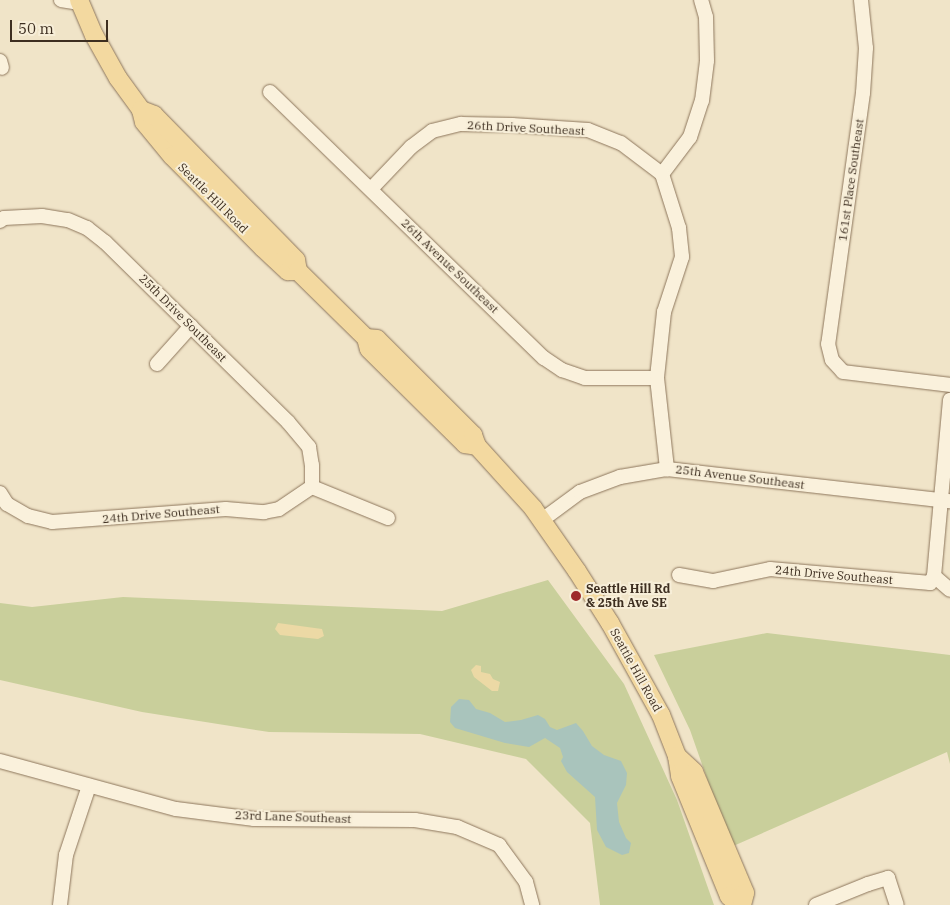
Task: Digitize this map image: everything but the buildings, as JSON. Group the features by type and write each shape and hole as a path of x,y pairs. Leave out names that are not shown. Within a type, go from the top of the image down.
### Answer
{"main road":[{"name":"Seattle Hill Road","path":"80,1 94,35 118,78 141,110 154,115 296,260 298,271 366,338 369,350 465,444 476,446 542,520 610,622 661,715 677,756 680,776 729,896 738,905"},
{"name":"Seattle Hill Road","path":"677,756 694,772 745,893 742,905"}],"street":[{"path":"62,0 80,1"},
{"path":"667,469 657,378 664,312 682,257 679,228 662,174 690,137 702,101 707,61 706,17 701,0"},
{"name":"161st Place Southeast","path":"861,0 866,48 863,93 828,344 832,360 843,372 950,385"},
{"name":"26th Avenue Southeast","path":"270,92 544,358 562,370 585,378 657,378"},
{"name":"26th Drive Southeast","path":"371,189 411,147 432,131 461,124 512,124 588,130 621,143 662,174"},
{"name":"25th Drive Southeast","path":"0,221 4,218 42,216 68,220 87,228 112,249 288,422 309,447 312,465 312,487"},
{"path":"157,364 191,326"},
{"path":"950,400 945,501 932,579 950,590"},
{"name":"25th Avenue Southeast","path":"542,520 580,492 620,478 667,469 945,501"},
{"path":"312,487 388,518"},
{"name":"24th Drive Southeast","path":"4,499 28,516 52,522 226,508 264,512 279,510 312,487"},
{"name":"24th Drive Southeast","path":"679,575 713,581 770,569 932,579"},
{"name":"23rd Lane Southeast","path":"0,761 176,809 254,819 414,820 457,827 499,845 526,882 532,905"},
{"path":"60,905 66,855 89,786"},
{"path":"816,905 888,878 897,905"}],"green space":[{"path":"548,580 624,684 677,800 714,905 600,905 590,823 526,759 420,734 269,732 142,712 0,680 0,603 32,607 123,597 442,611"},
{"path":"767,633 950,655 950,764 947,752 731,847 690,730 654,655"}],"sand":[{"path":"278,623 322,629 324,636 318,639 280,635 275,629"},
{"path":"476,665 481,666 481,672 490,674 493,679 500,682 498,691 492,691 474,677 471,670"}],"water":[{"path":"459,699 469,700 476,709 490,713 505,722 538,715 545,719 550,727 557,730 576,723 592,746 604,755 621,761 627,773 626,785 617,803 619,822 626,838 631,843 629,853 622,855 606,847 597,830 595,797 567,772 561,761 563,757 560,748 545,738 529,747 505,743 455,728 450,722 451,707"}],"place":[{"name":"Seattle Hill Rd & 25th Ave SE","path":"576,596"}]}
